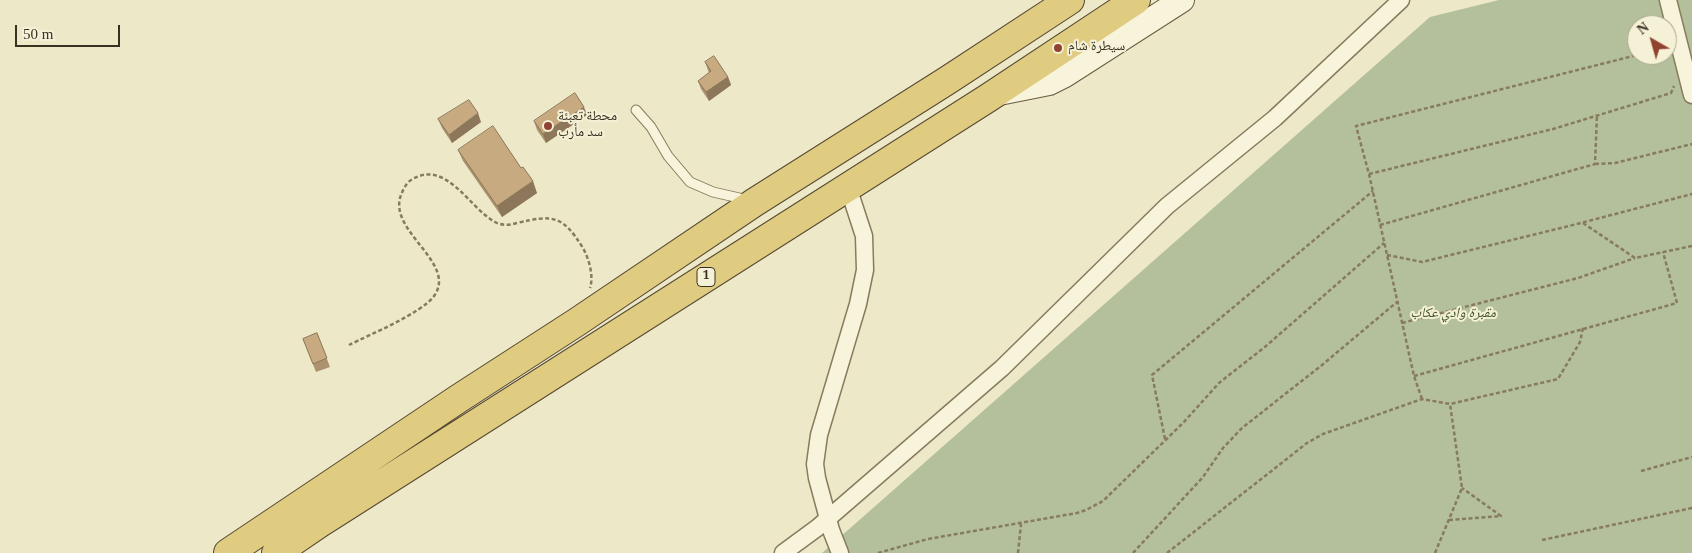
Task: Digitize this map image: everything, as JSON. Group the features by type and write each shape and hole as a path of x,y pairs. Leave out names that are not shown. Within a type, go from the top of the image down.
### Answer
{"highway":[{"path":"228,553 755,202 1070,0"},
{"name":"1","path":"276,553 988,98 1136,0"}],"main road":[{"path":"988,98 1005,91 1049,83 1065,75 1182,0"}],"street":[{"path":"783,553 828,518 1002,368 1167,206 1275,118 1401,0"},
{"path":"1668,0 1692,95"},
{"path":"840,553 834,542 816,478 816,449 862,287 865,270 864,236 848,187"}],"lane":[{"path":"636,110 651,127 668,156 690,182 713,192 755,202"}],"path":[{"path":"1422,399 1414,376 1373,190 1356,126 1627,58"},
{"path":"1369,174 1553,129 1671,93 1684,64"},
{"path":"1595,164 1597,115"},
{"path":"1380,224 1595,164 1615,163 1692,144"},
{"path":"349,345 424,307 435,295 440,278 400,212 399,200 410,180 426,174 438,175 454,184 485,215 497,223 509,225 546,218 558,220 571,230 588,256 592,282 589,290"},
{"path":"1165,439 1152,375 1373,190"},
{"path":"1387,255 1422,262 1583,223 1692,194"},
{"path":"1583,223 1635,258"},
{"path":"878,553 928,540 1077,513 1095,506 1103,501 1165,439 1183,424 1219,383 1266,346 1384,243"},
{"path":"1402,323 1578,278 1635,258 1692,246"},
{"path":"1414,376 1677,303 1663,252"},
{"path":"1133,553 1204,477 1223,448 1242,428 1398,302"},
{"path":"1166,553 1307,443 1323,434 1422,399 1450,404 1558,379 1580,342 1583,328"},
{"path":"1434,553 1462,488 1450,404"},
{"path":"1641,471 1692,457"},
{"path":"1448,520 1501,516 1462,488"},
{"path":"1542,540 1692,508"},
{"path":"1018,553 1021,524"}],"green space":[{"name":"مقبرة وادي عكاب","path":"1499,0 1692,0 1692,553 822,553 1430,17"}],"building":[{"path":"714,56 728,77 706,92 698,81 711,71 705,62"},
{"path":"575,93 584,107 543,134 534,121"},
{"path":"469,100 478,113 449,135 438,119"},
{"path":"493,126 521,168 523,167 533,181 497,206 458,150"},
{"path":"317,333 327,358 313,364 303,339"}],"place":[{"name":"سيطرة شام","path":"1058,48"},
{"name":"محطة تعبئة سد مأرب","path":"548,126"}]}
